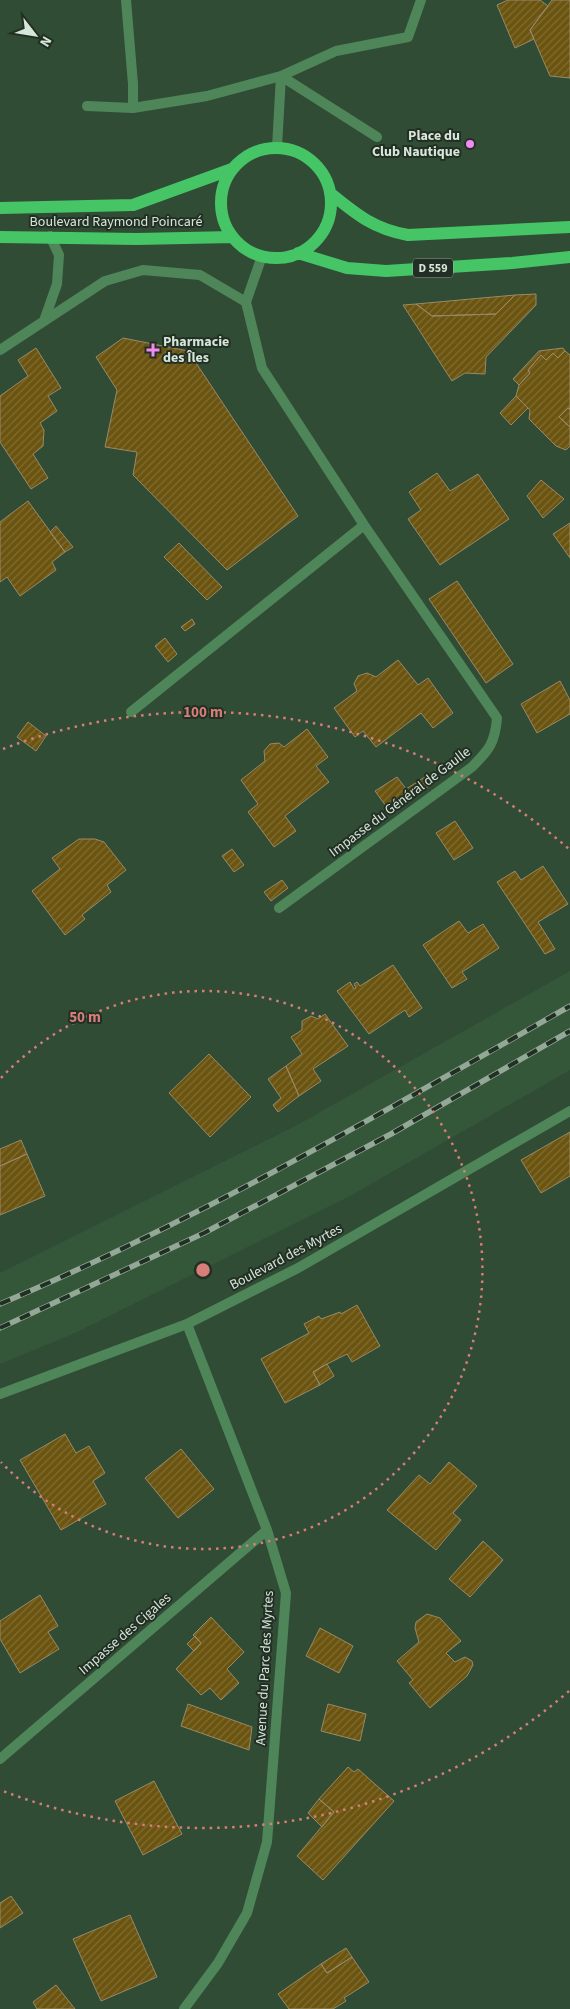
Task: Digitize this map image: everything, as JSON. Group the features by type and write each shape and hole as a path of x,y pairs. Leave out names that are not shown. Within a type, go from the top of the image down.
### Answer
{"main road":[{"path":"277,147 292,150 317,166 326,179 330,193 330,212 324,228 313,243 298,253 281,258 262,256 246,249 233,237 224,221 221,203 224,185 232,169 252,154 277,147"},
{"name":"Boulevard Raymond Poincaré","path":"0,208 133,205 232,169"},
{"path":"330,193 354,212 385,231 408,235 570,227"},
{"name":"Boulevard Raymond Poincaré","path":"0,237 50,236 137,239 233,237"},
{"name":"D 559","path":"298,253 347,268 386,271 512,263 570,257"}],"street":[{"path":"126,0 133,84 133,108"},
{"path":"87,106 133,108 208,96 281,76 336,51 408,37 422,0"},
{"path":"281,76 377,137"},
{"path":"277,147 281,76"},
{"path":"44,320 57,284 60,255 50,236"},
{"path":"0,350 105,281 144,270 200,275 246,302 262,256"},
{"name":"Impasse du Général de Gaulle","path":"246,302 262,368 364,525 497,718 496,734 490,748 472,767 279,908"},
{"path":"131,712 364,525"},
{"name":"Boulevard des Myrtes","path":"0,1394 187,1324 298,1268 570,1112"},
{"name":"Avenue du Parc des Myrtes","path":"184,2009 218,1964 247,1913 267,1842 286,1593 267,1530 187,1324"},
{"name":"Impasse des Cigales","path":"0,1759 267,1530"}],"shaded area":[{"path":"570,971 570,1070 350,1196 75,1333 0,1364 0,1273 299,1124"}],"building":[{"path":"508,0 540,0 548,6 530,30 534,39 515,48 497,5"},
{"path":"552,0 570,0 570,78 550,76 530,30"},
{"path":"536,294 536,305 486,357 485,374 465,373 452,381 403,305 416,304 432,316 496,314 515,295"},
{"path":"515,295 496,314 432,316 416,304"},
{"path":"123,338 188,351 298,516 227,570 133,475 137,452 105,447 117,390 96,357"},
{"path":"36,348 61,388 48,396 57,411 40,423 44,430 43,446 33,454 48,478 31,489 0,442 0,396 28,376 18,360"},
{"path":"563,348 565,351 558,358 553,353 546,360 541,355 528,370 530,373 519,385 513,379 539,351"},
{"path":"565,351 570,355 570,409 568,408 559,417 570,427 570,446 566,450 556,446 529,419 530,410 516,396 519,385 530,373 528,370 541,355 546,360 553,353 558,358"},
{"path":"516,396 528,408 511,425 500,413"},
{"path":"568,408 570,409 570,427 559,417"},
{"path":"437,473 450,491 478,474 509,519 440,565 408,519 421,510 409,492"},
{"path":"541,480 564,499 543,518 527,496"},
{"path":"28,501 65,552 52,562 56,570 20,596 7,577 0,582 0,522"},
{"path":"570,523 570,558 553,534"},
{"path":"56,526 73,547 65,552 50,532"},
{"path":"179,543 222,587 207,600 164,557"},
{"path":"457,581 513,664 486,683 429,599"},
{"path":"192,619 195,624 185,631 181,627"},
{"path":"165,638 177,654 168,662 155,646"},
{"path":"398,660 418,685 428,678 453,713 433,728 421,713 376,747 363,731 355,737 334,708 357,691 354,684 358,676 367,673 376,677"},
{"path":"560,681 570,700 570,714 537,733 521,704"},
{"path":"28,722 46,736 36,751 17,737"},
{"path":"307,729 328,757 316,766 329,782 285,816 296,831 274,847 248,812 258,804 241,780 265,761 264,751 270,744 279,743 284,747"},
{"path":"397,777 413,798 391,813 375,791"},
{"path":"425,777 430,785 413,798 406,789"},
{"path":"455,821 473,848 454,860 436,833"},
{"path":"79,839 95,839 104,842 126,870 107,885 111,892 82,915 85,919 65,935 32,891 60,869 52,858"},
{"path":"232,849 244,865 234,872 222,856"},
{"path":"543,866 568,904 538,922 555,949 545,954 497,882 515,871 521,880"},
{"path":"282,880 288,888 271,901 264,892"},
{"path":"459,921 468,933 483,924 499,948 462,972 467,979 452,988 423,945"},
{"path":"393,965 422,1008 409,1017 405,1010 369,1034 337,991 350,982 354,989 356,988 354,984 357,982 360,986"},
{"path":"325,1014 348,1046 313,1069 321,1081 299,1096 286,1066 302,1054 291,1037 302,1030 302,1021 311,1016 318,1019"},
{"path":"209,1054 251,1097 210,1137 169,1093"},
{"path":"286,1066 299,1096 278,1112 273,1105 281,1098 268,1079"},
{"path":"570,1132 570,1176 541,1193 521,1160"},
{"path":"21,1140 27,1154 0,1166 0,1149"},
{"path":"27,1154 45,1196 0,1215 0,1166"},
{"path":"357,1305 380,1346 352,1362 347,1354 313,1372 320,1385 285,1403 261,1359 309,1333 304,1324 319,1316 321,1319 340,1312 341,1314"},
{"path":"327,1364 334,1376 320,1385 313,1372"},
{"path":"65,1434 76,1453 89,1446 105,1473 93,1481 106,1504 61,1530 20,1460"},
{"path":"181,1449 214,1489 178,1518 145,1478"},
{"path":"449,1462 477,1486 453,1513 461,1520 436,1550 387,1510 419,1475 430,1484"},
{"path":"483,1541 503,1560 470,1597 449,1579"},
{"path":"40,1595 58,1626 48,1632 59,1649 20,1673 0,1639 0,1621"},
{"path":"427,1614 440,1618 461,1641 446,1653 455,1662 465,1657 472,1661 473,1665 467,1676 430,1708 409,1683 413,1680 397,1661 419,1642 415,1628 416,1622"},
{"path":"211,1617 244,1652 227,1669 239,1683 221,1700 210,1688 201,1695 176,1669 201,1643 193,1635"},
{"path":"320,1628 353,1646 339,1673 306,1656"},
{"path":"195,1636 201,1643 194,1651 187,1644"},
{"path":"188,1704 252,1727 249,1750 181,1726"},
{"path":"328,1704 366,1714 360,1741 321,1731"},
{"path":"348,1767 354,1772 358,1769 394,1801 323,1880 297,1856 334,1812 319,1799"},
{"path":"154,1781 182,1834 143,1855 115,1801"},
{"path":"319,1799 334,1812 322,1827 308,1813"},
{"path":"11,1896 23,1913 0,1928 0,1903"},
{"path":"130,1915 157,1977 101,2001 73,1939"},
{"path":"346,1948 352,1957 327,1973 321,1964"},
{"path":"352,1957 369,1982 344,1998 346,2001 333,2009 289,2009 278,1994 321,1964 327,1973"},
{"path":"56,1985 75,2009 37,2009 33,2002"}],"railway":[{"path":"0,1304 146,1237 218,1201 360,1125 570,1006"},
{"path":"0,1328 204,1233 391,1134 570,1031"}],"place":[{"name":"Place du Club Nautique","path":"470,144"},
{"name":"Pharmacie des Îles","path":"153,350"}]}
